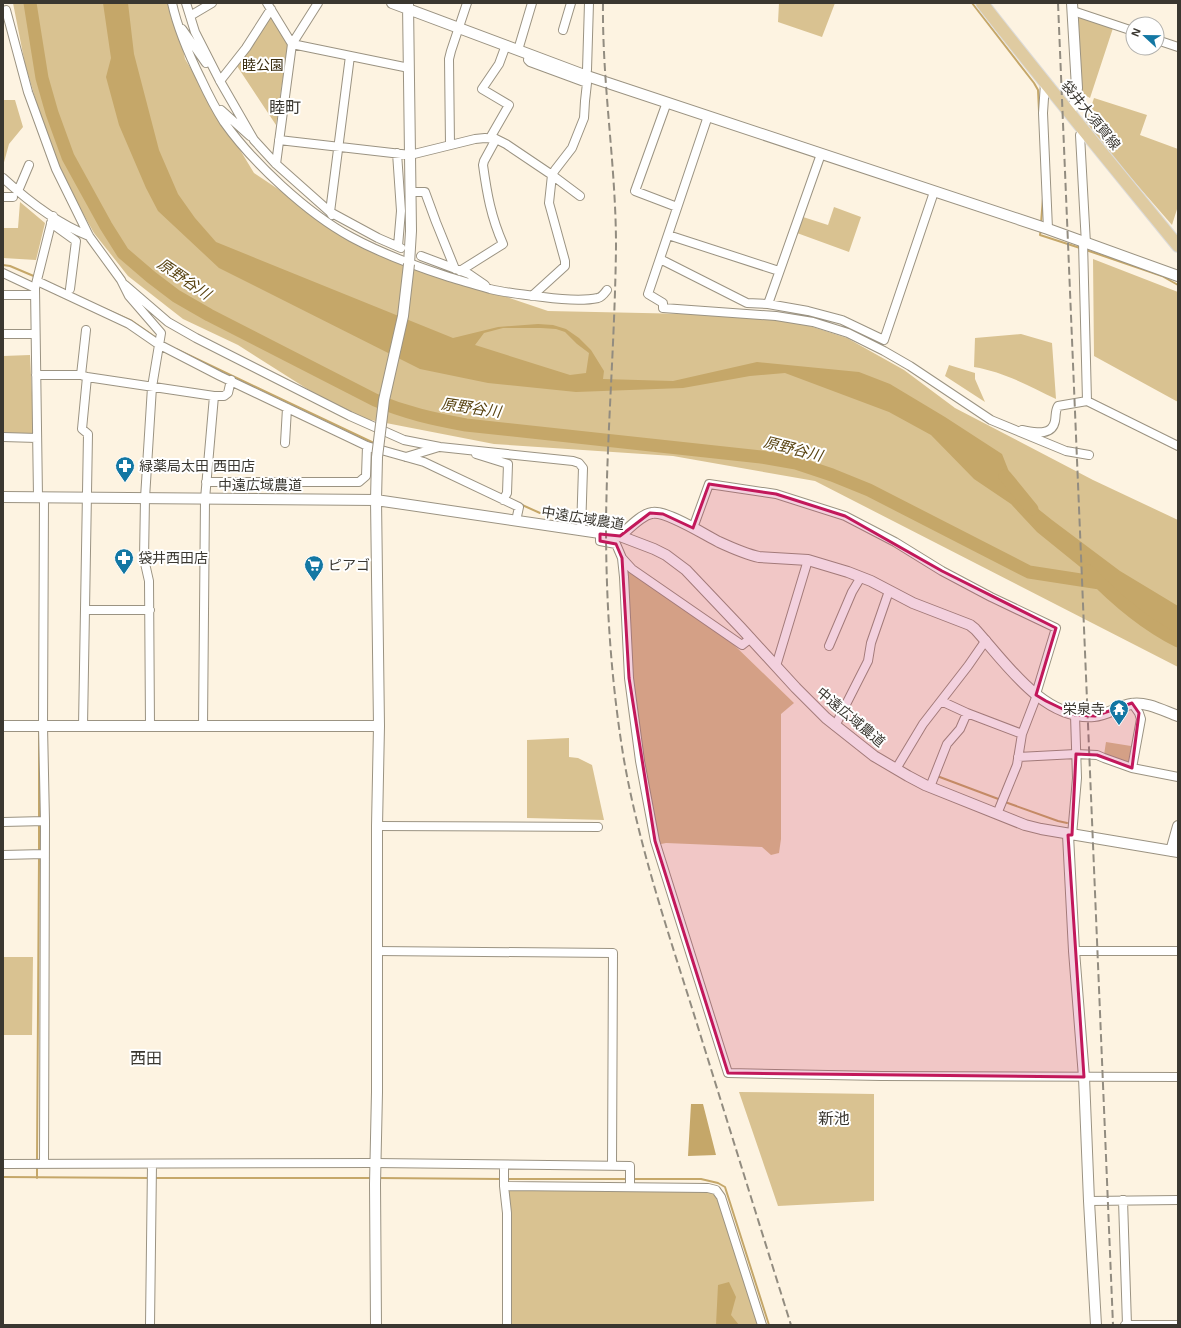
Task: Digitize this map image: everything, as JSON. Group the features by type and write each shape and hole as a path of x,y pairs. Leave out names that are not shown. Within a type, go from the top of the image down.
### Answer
{"main road":[{"name":"袋井大須賀線","path":"982,3 1178,246"}],"street":[{"path":"172,3 182,38 212,102 224,121 239,141 279,182 311,210 333,226 350,237 409,264 490,289 532,296 584,299 598,298 604,295 607,290"},
{"path":"186,3 195,32 220,81 254,140"},
{"path":"190,16 212,3"},
{"path":"276,164 292,44 318,3"},
{"path":"392,3 408,6 506,46 587,76 1048,229 1178,276"},
{"path":"450,145 450,59 451,51 460,28 467,3"},
{"path":"518,50 532,3"},
{"path":"564,30 571,3"},
{"path":"587,70 589,3"},
{"path":"220,81 246,48 269,6"},
{"path":"269,6 292,44 409,68"},
{"path":"376,1325 375,1166 379,726 376,500 377,457 384,400 403,316 409,264 411,192 408,6"},
{"path":"1069,111 1074,106 1077,88 1072,7 1125,28"},
{"path":"6,10 28,92 56,169 88,236 120,280 129,296 161,333 152,387 145,498 144,559 150,581 150,726"},
{"path":"178,22 202,58 220,81"},
{"path":"1165,43 1178,47"},
{"path":"458,270 503,244 494,225 482,165 509,106 482,89 499,64 506,46"},
{"path":"529,54 528,60 530,62 587,82 584,118 572,148 552,175 549,203 565,261 565,266 532,296"},
{"path":"350,56 330,212 334,220 350,237"},
{"path":"1045,83 1043,113 1048,229"},
{"path":"212,102 254,140 276,164 330,212 378,238 400,247 397,153"},
{"path":"667,102 635,191 677,208"},
{"path":"708,116 648,294 663,303 663,308 776,316 813,322 848,334 884,351 991,420 1066,451 1089,455"},
{"path":"1085,131 1080,135 1088,402"},
{"path":"279,140 410,155 475,139 493,139 519,152 580,196"},
{"path":"768,304 821,154"},
{"path":"15,194 29,165"},
{"path":"4,180 15,194 52,220 76,241 70,289"},
{"path":"411,192 425,192 436,222 458,270"},
{"path":"660,259 746,303 768,304 808,311 842,320 884,340 934,192"},
{"path":"3,197 15,194"},
{"path":"52,220 88,236"},
{"path":"44,1164 40,854 43,726 41,497 37,438 35,334 36,288 52,220"},
{"path":"668,235 779,271"},
{"path":"421,256 458,270 481,281 490,289"},
{"path":"1163,270 1174,269 1178,266"},
{"path":"3,273 36,288 129,324 158,344 367,446 405,458 424,462 519,507 516,521"},
{"path":"120,280 168,322 196,338 350,416 404,440 440,447 573,461 579,463 583,468 581,531"},
{"path":"3,295 36,288"},
{"path":"83,726 88,434 82,429 86,330"},
{"path":"3,334 35,334"},
{"path":"36,375 84,376 214,396 224,396 228,393 231,380"},
{"path":"203,726 205,499 214,396"},
{"path":"1008,427 1048,432 1052,429 1055,422 1056,408 1058,406 1088,402 1178,446"},
{"path":"285,443 287,408"},
{"path":"3,437 37,438"},
{"path":"206,482 359,482 366,476 367,446"},
{"path":"405,458 440,447"},
{"path":"456,448 508,464 507,493 503,500"},
{"path":"693,528 709,484 776,494 845,516 895,542 942,571 991,597 1056,628 1036,695 1022,734 1017,765 998,814"},
{"name":"中遠広域農道","path":"3,497 376,500 620,536 654,549 675,560 751,638 796,688 835,726 858,745 896,769 930,787 1025,825 1070,835 1175,851"},
{"path":"620,536 644,516 657,512 752,556 808,560 861,577 913,603 970,626 986,640 1024,684 1046,702 1076,715 1095,716 1132,703 1150,706 1178,716"},
{"path":"600,534 600,540 616,544 622,558 629,678 640,761 655,841 728,1073 1178,1077"},
{"path":"622,558 632,569 742,645 751,638"},
{"path":"776,666 808,560"},
{"path":"829,646 852,592 861,577"},
{"path":"835,726 868,662 871,643 889,591"},
{"path":"85,610 150,610"},
{"path":"896,769 923,724 986,640"},
{"path":"941,700 967,713 1022,734"},
{"path":"1132,703 1141,719 1132,768"},
{"path":"930,787 947,744 960,729 967,713"},
{"path":"1076,715 1077,778 1070,835 1074,951 1084,1077 1096,1325"},
{"path":"3,726 379,726"},
{"path":"1018,756 1076,754 1098,755 1132,768 1178,777"},
{"path":"3,822 40,821"},
{"path":"377,826 598,827"},
{"path":"1175,851 1178,826"},
{"path":"3,854 40,854"},
{"path":"377,951 613,954 612,1166"},
{"path":"1074,951 1178,951"},
{"path":"3,1164 630,1166 630,1186"},
{"path":"150,1325 151,1165"},
{"path":"504,1165 504,1186 507,1213 507,1325"},
{"path":"504,1186 630,1186 708,1188 716,1190 721,1197 762,1325"},
{"path":"1124,1200 1126,1325 1178,1325"},
{"path":"1089,1201 1178,1200"}],"highlighted area":[{"path":"709,484 776,494 845,516 942,571 1056,628 1036,695 1075,715 1095,716 1132,703 1139,713 1132,768 1097,755 1076,754 1072,835 1068,835 1084,1077 728,1073 655,841 629,678 622,558 616,544 600,541 600,534 620,536 650,513 663,514 693,528"}],"green space":[{"path":"13,3 173,3 185,59 254,173 371,251 548,311 737,315 791,320 847,338 904,370 955,408 1093,480 1178,520 1178,667 815,481 673,456 494,444 350,416 238,345 183,319 128,276 94,233 63,178 46,135 25,64"},
{"path":"779,3 835,3 822,37 778,22"},
{"path":"1077,13 1114,25 1090,98 1081,93"},
{"name":"睦公園","path":"269,17 271,17 288,43 276,125 237,66"},
{"path":"1094,98 1147,115 1140,135 1178,149 1178,206 1172,225 1085,125"},
{"path":"3,100 15,100 23,127 9,144 3,166"},
{"path":"20,202 45,223 36,260 3,258 3,228 18,228"},
{"path":"834,207 861,217 849,252 797,233 803,217 828,225"},
{"path":"1093,259 1178,292 1178,402 1094,356"},
{"path":"1021,334 1052,343 1056,399 1026,384 996,372 974,367 975,338"},
{"path":"30,355 34,433 3,433 3,356"},
{"path":"949,365 975,373 975,379 985,402 945,376"},
{"path":"627,567 732,643 794,703 781,714 781,839 779,853 771,855 762,847 666,843 656,845 648,807 627,636"},
{"path":"569,738 569,757 578,758 592,765 604,820 527,818 527,740"},
{"path":"1106,742 1131,746 1129,762 1104,755"},
{"path":"3,957 33,957 32,1035 3,1035"},
{"path":"739,1092 874,1094 874,1201 778,1206"},
{"path":"708,1188 718,1192 759,1325 505,1325 505,1191"}],"shaded area":[{"path":"103,3 128,3 134,54 159,150 178,194 195,218 216,242 453,338 498,327 538,324 553,325 566,329 579,338 591,350 604,371 603,379 673,381 757,362 859,372 890,384 1002,454 1017,492 1120,571 1178,606 1178,641 1100,583 1037,532 1011,504 974,479 931,435 889,412 785,373 750,376 683,388 576,392 488,383 420,369 219,268 158,211 146,188 119,125 106,77 111,58","holes":["503,328 556,329 565,332 589,353 586,373 570,375 475,345 484,333"]},
{"path":"691,1104 703,1104 716,1155 688,1156"},
{"path":"729,1282 736,1297 731,1315 739,1325 716,1325 718,1285"}],"waterway":[{"name":"原野谷川","path":"30,3 42,78 52,113 68,157 106,226 123,253 176,296 209,315 375,400 409,412 466,425 761,457 796,463 832,475 869,490 1029,572 1100,583"},
{"path":"972,3 1034,83 1038,90 1039,111"},
{"path":"1041,223 1043,198"},
{"path":"1041,229 1040,235 1080,248"},
{"path":"1086,250 1162,276 1178,285"},
{"path":"3,265 10,266 36,277"},
{"path":"103,308 132,321 158,339"},
{"path":"176,349 376,444"},
{"name":"原野谷川","path":"1005,476 1032,509"},
{"path":"520,504 540,513"},
{"name":"原野谷川","path":"1088,571 1130,610 1153,627 1178,641"},
{"path":"39,729 39,819"},
{"path":"937,776 1001,800"},
{"path":"1005,802 1067,823"},
{"path":"39,823 39,853"},
{"path":"37,1161 39,857"},
{"path":"37,1165 37,1178"},
{"path":"3,1177 150,1178"},
{"path":"154,1178 372,1178"},
{"path":"378,1178 502,1179"},
{"path":"506,1179 628,1179"},
{"path":"632,1179 701,1179 718,1183 725,1187 769,1325"}],"railway":[{"path":"603,3 603,33 614,185 616,246 609,420 606,554 610,642 619,731 630,792 645,854 791,1325"},
{"path":"1058,3 1113,1325"}],"place":[{"name":"緑薬局太田 西田店","path":"125,483"},
{"name":"袋井西田店","path":"124,575"},
{"name":"ピアゴ","path":"314,582"},
{"name":"栄泉寺","path":"1119,726"}],"district":[{"name":"睦町","path":"285,107"},
{"name":"西田","path":"146,1058"},
{"name":"新池","path":"834,1118"}]}
